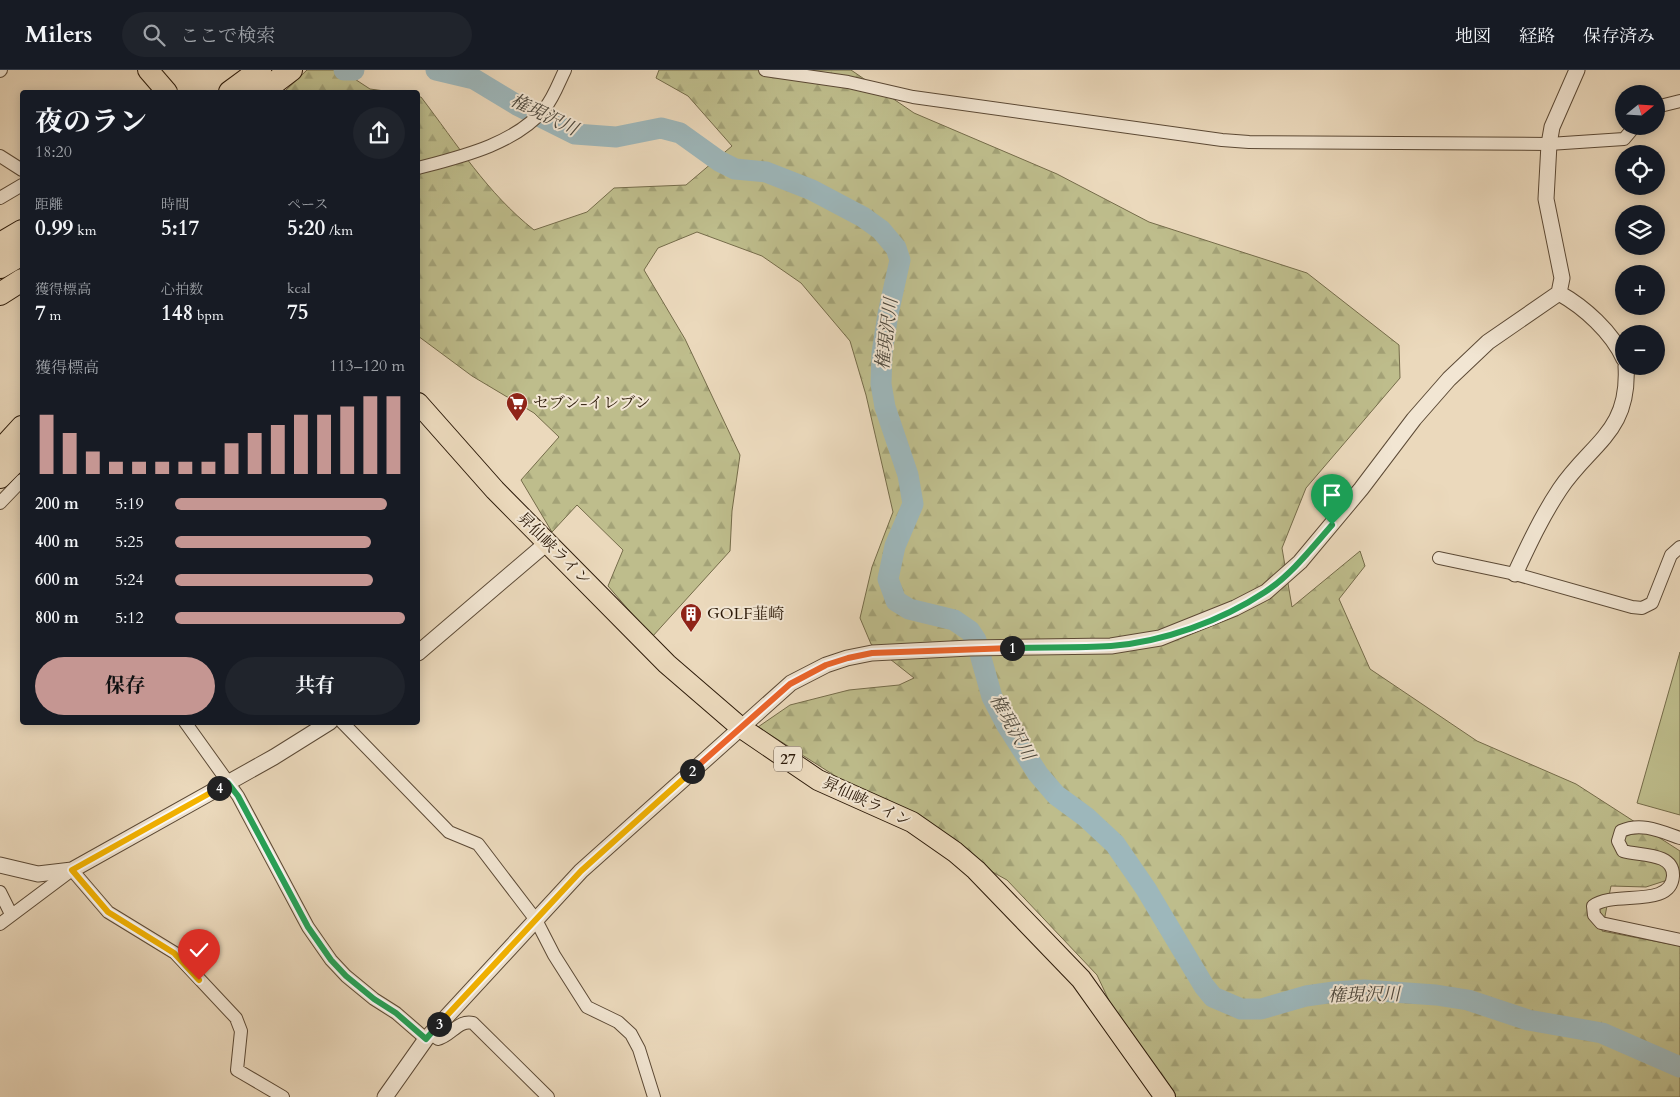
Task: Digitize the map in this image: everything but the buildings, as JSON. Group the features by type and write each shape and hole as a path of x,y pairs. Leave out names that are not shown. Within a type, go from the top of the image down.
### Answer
{"highway":[{"path":"233,90 260,70"},
{"path":"265,90 291,70"},
{"path":"0,230 20,218"},
{"path":"0,244 20,232"},
{"path":"0,267 20,255"},
{"path":"0,294 20,281"},
{"path":"0,438 20,419"},
{"path":"0,451 20,429"},
{"path":"0,465 20,447"},
{"path":"0,477 20,457"}],"main road":[{"path":"148,70 165,90"},
{"name":"昇仙峡ライン","path":"420,404 495,490 667,664 740,727 818,780 912,822 955,852 976,870 1081,979 1165,1097"}],"street":[{"path":"420,167 482,151 534,120 546,107 565,70"},
{"path":"765,70 848,82 913,97 1222,140 1259,142 1549,144 1624,140 1628,135"},
{"path":"385,1097 428,1036 581,871 790,684 826,665 872,653 970,648 1112,646 1160,638 1235,608 1266,592 1300,562 1361,489 1414,419 1449,379 1488,342 1559,293 1562,278 1546,199 1549,144 1552,127 1578,70"},
{"path":"1665,105 1680,101"},
{"path":"0,156 20,169"},
{"path":"0,198 20,186"},
{"path":"1559,293 1578,303 1607,334 1615,346"},
{"path":"1515,574 1536,529 1561,488 1582,460 1608,435 1618,420 1624,394 1625,375"},
{"path":"0,503 20,482"},
{"path":"420,651 548,542"},
{"path":"1439,558 1515,574 1632,607 1642,608 1652,603 1671,554 1680,548"},
{"path":"187,725 238,796 308,927 331,960 346,976 374,999 428,1036 438,1039 462,1024 474,1023 548,1097"},
{"path":"0,924 72,870 228,783 325,725"},
{"path":"345,725 449,832 478,844 536,920 554,955 587,1008 618,1022 631,1034 640,1049 654,1097"},
{"path":"1680,838 1649,827 1632,826 1621,831 1618,841 1623,851 1664,859 1670,864 1673,874 1672,884 1663,892 1647,897 1609,898 1593,906 1594,915 1601,923 1680,940"},
{"path":"0,865 38,874 72,870"},
{"path":"72,870 108,912 174,953 236,1018 241,1031 237,1070 283,1097"},
{"path":"0,892 11,914"}],"green space":[{"path":"307,70 341,70 370,89 377,90 286,90"},
{"path":"659,70 851,70 914,113 1057,174 1149,222 1307,273 1399,345 1400,378 1306,488 1282,548 1292,607 1360,551 1365,566 1339,599 1370,669 1477,741 1576,784 1680,851 1680,876 1646,887 1611,886 1602,931 1680,946 1680,1097 1158,1097 1150,1088 1097,975 1007,880 949,848 758,727 790,705 849,690 899,685 914,678 871,644 860,618 872,567 893,512 866,395 850,341 801,283 762,256 697,232 658,248 644,270 685,339 740,455 732,511 730,551 652,637 608,586 623,550 577,505 552,532 521,480 559,437 534,413 472,376 420,337 420,97 487,184 517,216 534,230 587,212 614,188 686,185 732,146 688,96 656,78"},
{"path":"1680,652 1680,815 1637,803"}],"waterway":[{"name":"権現沢川","path":"344,70 354,70"},
{"name":"権現沢川","path":"436,70 474,79 517,105 575,134 616,137 661,128 680,133 719,161 735,169 766,172 812,190 863,217 881,230 896,248 900,260 888,314 882,353 881,384 885,407 908,475 913,504 895,546 888,579 896,601 909,609 954,620 970,631 976,640 992,697 1006,724 1038,774 1056,795 1086,817 1115,844 1146,889 1204,986 1213,997 1241,1009 1261,1009 1306,996 1334,992 1364,990 1436,995 1468,1000 1528,1020 1602,1033 1680,1067"}],"place":[{"name":"セブン-イレブン","path":"517,422"},
{"name":"GOLF韮崎","path":"691,633"}],"route":[{"path":"199,980 174,953 150,940 126,921 108,912 72,870 228,783 238,796 308,927 331,960 346,976 374,999 396,1013 426,1039 581,871 790,684 826,665 872,653 970,648 1112,646 1160,638 1202,623 1266,592 1300,562 1332,525"}]}
